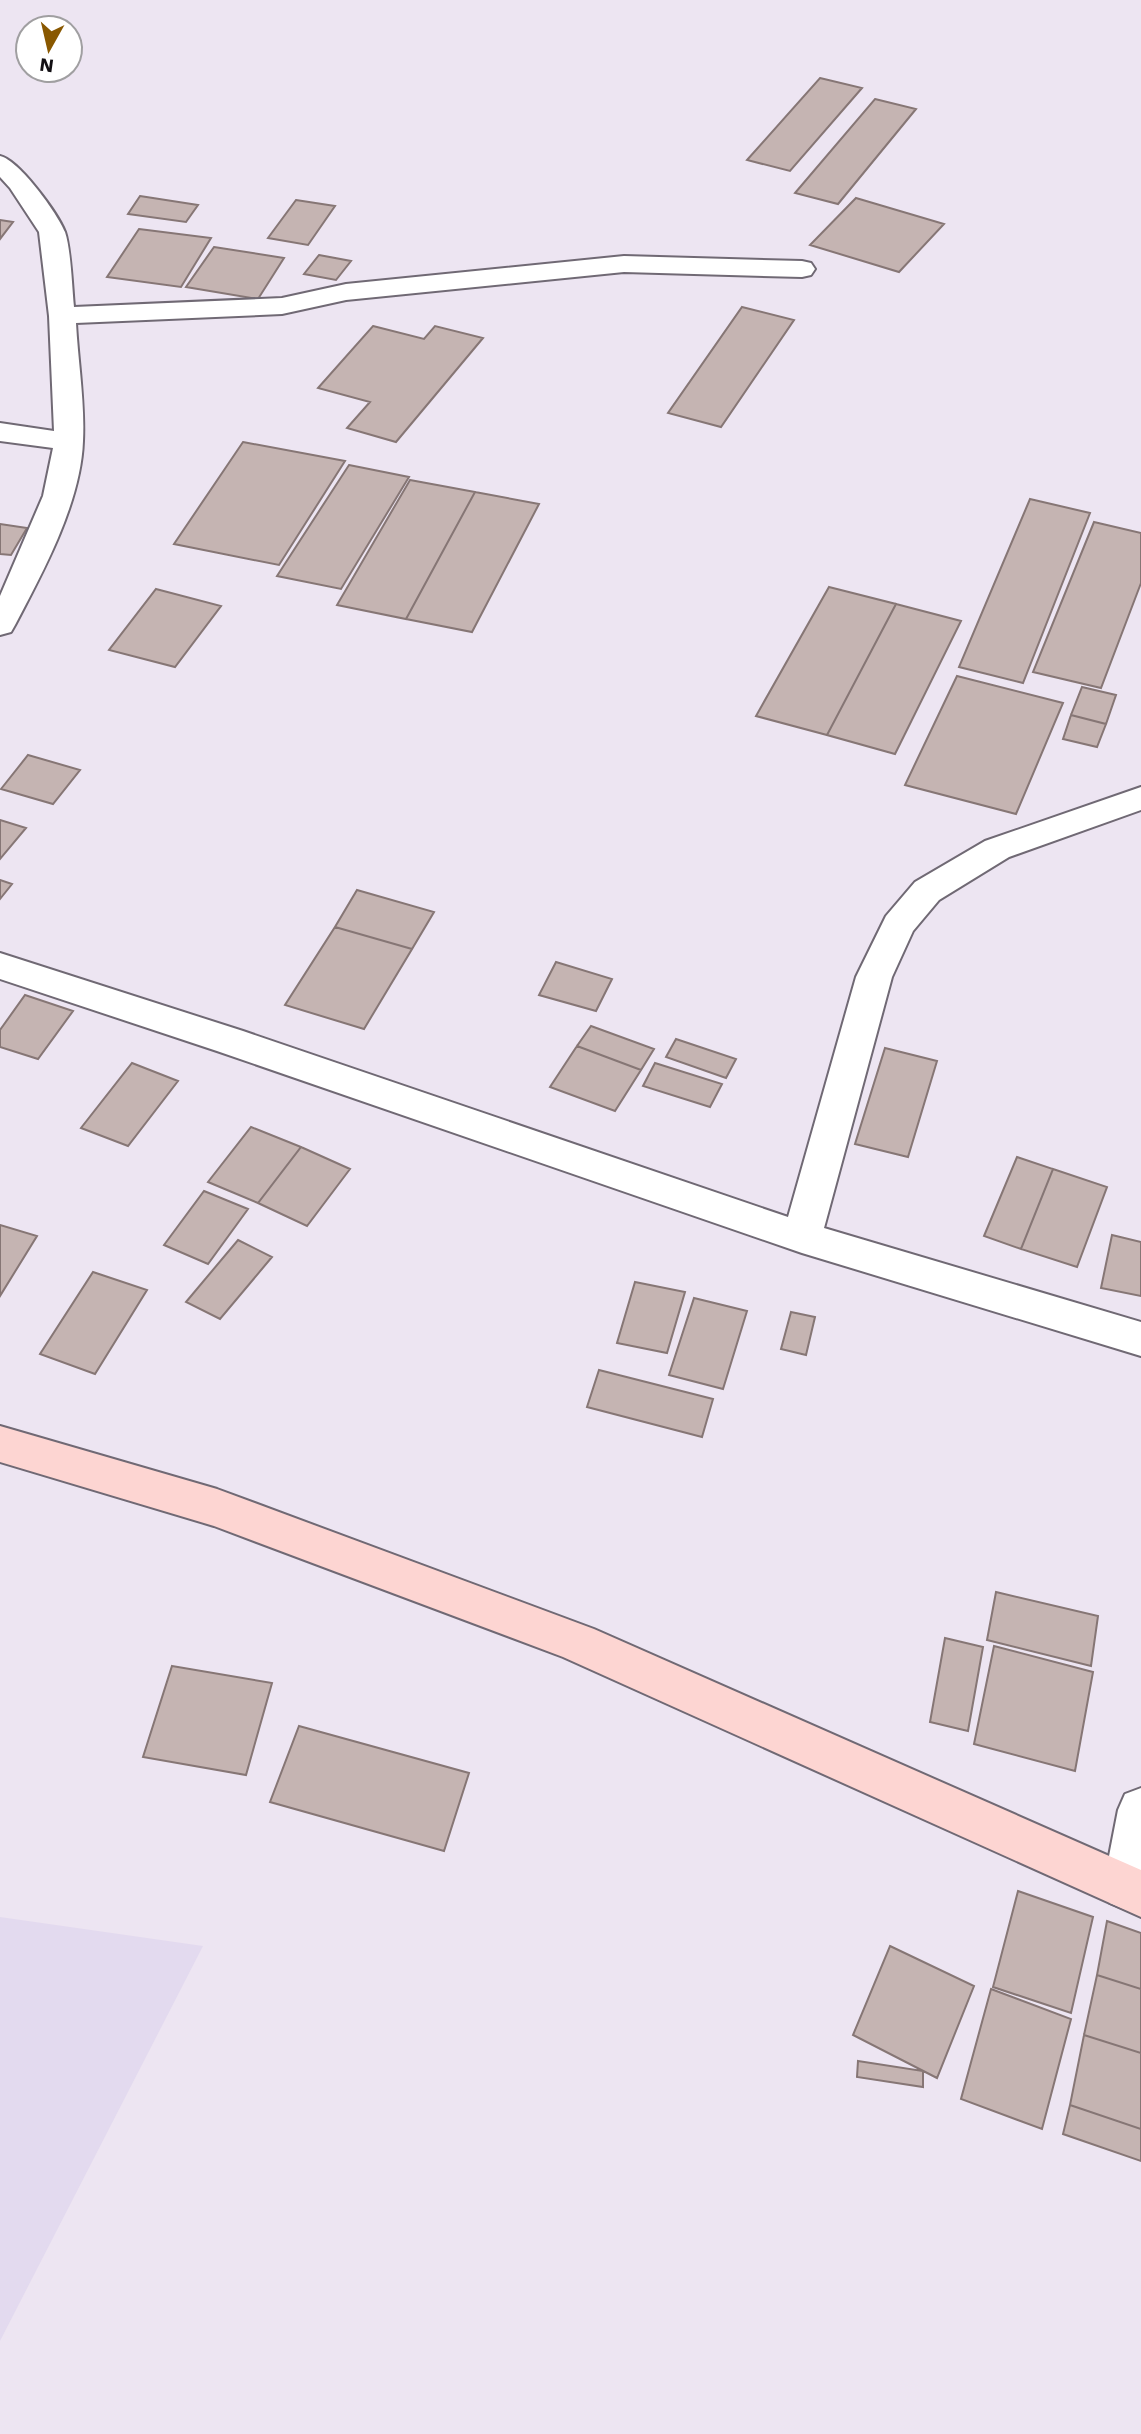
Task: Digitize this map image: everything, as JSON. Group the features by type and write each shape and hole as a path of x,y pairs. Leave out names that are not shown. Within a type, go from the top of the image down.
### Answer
{"street":[{"path":"0,163 20,183 52,232 62,316 69,442 58,496 27,573 0,625"},
{"path":"62,316 282,306 346,292 624,264 802,269"},
{"path":"0,432 69,442"},
{"path":"803,1237 874,978 898,925 927,891 998,849 1141,798"},
{"path":"0,966 230,1041 803,1237 1141,1339"},
{"path":"0,1444 217,1508 578,1643 1134,1891 1141,1810"}],"shaded area":[{"path":"0,1917 203,1946 0,2341"}],"building":[{"path":"820,78 862,88 790,171 747,160"},
{"path":"875,99 916,109 838,204 795,193"},
{"path":"140,196 198,205 186,222 128,214"},
{"path":"856,198 944,224 899,272 810,245"},
{"path":"296,200 335,206 308,245 268,238"},
{"path":"0,220 13,222 0,239"},
{"path":"139,229 211,238 181,287 107,277"},
{"path":"214,247 284,258 258,299 186,287"},
{"path":"319,255 351,261 336,280 304,274"},
{"path":"742,307 794,320 721,427 668,413"},
{"path":"373,326 424,339 435,326 483,338 396,442 347,428 370,402 318,388"},
{"path":"243,442 345,461 279,565 174,544"},
{"path":"349,465 409,477 341,589 277,576"},
{"path":"410,480 475,492 406,619 337,605"},
{"path":"475,492 539,504 472,632 406,619"},
{"path":"1030,499 1090,513 1023,683 959,667"},
{"path":"1094,522 1141,533 1141,583 1101,688 1033,672"},
{"path":"0,524 27,528 11,555 0,554"},
{"path":"829,587 896,604 827,735 756,716"},
{"path":"156,589 221,606 175,667 109,650"},
{"path":"896,604 961,621 895,754 827,735"},
{"path":"957,676 1063,703 1016,814 905,785"},
{"path":"1082,687 1116,695 1106,724 1071,715"},
{"path":"1071,715 1106,724 1097,747 1063,739"},
{"path":"28,755 80,770 53,804 1,789"},
{"path":"0,820 26,828 0,859"},
{"path":"0,880 12,884 0,899"},
{"path":"357,890 434,912 412,949 335,927"},
{"path":"335,927 412,949 364,1029 285,1005"},
{"path":"556,962 612,979 596,1011 539,995"},
{"path":"25,995 73,1011 38,1059 0,1047 0,1030"},
{"path":"591,1026 654,1049 641,1070 577,1046"},
{"path":"676,1039 736,1059 726,1078 666,1057"},
{"path":"577,1046 641,1070 615,1111 550,1087"},
{"path":"885,1048 937,1061 908,1157 855,1144"},
{"path":"132,1063 178,1081 128,1146 81,1128"},
{"path":"655,1063 722,1084 710,1107 643,1086"},
{"path":"251,1127 301,1147 258,1203 208,1182"},
{"path":"301,1147 350,1169 307,1226 258,1203"},
{"path":"1017,1157 1053,1169 1021,1249 984,1236"},
{"path":"1053,1169 1107,1187 1077,1267 1021,1249"},
{"path":"204,1191 248,1209 208,1264 164,1245"},
{"path":"0,1225 37,1236 0,1296"},
{"path":"1112,1235 1141,1242 1141,1296 1101,1288"},
{"path":"238,1240 272,1257 220,1319 186,1302"},
{"path":"93,1272 147,1290 95,1374 40,1354"},
{"path":"635,1282 685,1292 667,1353 617,1343"},
{"path":"694,1298 747,1311 723,1389 669,1375"},
{"path":"791,1312 815,1317 806,1355 781,1349"},
{"path":"599,1370 713,1399 702,1437 587,1407"},
{"path":"996,1592 1098,1616 1091,1666 987,1640"},
{"path":"945,1638 983,1647 968,1731 930,1722"},
{"path":"994,1646 1093,1672 1075,1771 974,1744"},
{"path":"172,1666 272,1683 246,1775 143,1757"},
{"path":"299,1726 469,1773 444,1851 270,1802"},
{"path":"1018,1891 1093,1917 1071,2013 993,1987"},
{"path":"1107,1921 1141,1933 1141,1989 1097,1975"},
{"path":"890,1946 974,1986 937,2078 853,2035"},
{"path":"1097,1975 1141,1989 1141,2053 1084,2035"},
{"path":"991,1989 1071,2019 1042,2129 961,2099"},
{"path":"1084,2035 1141,2053 1141,2129 1070,2105"},
{"path":"858,2061 923,2071 923,2087 857,2077"},
{"path":"1070,2105 1141,2129 1141,2161 1063,2134"}]}
